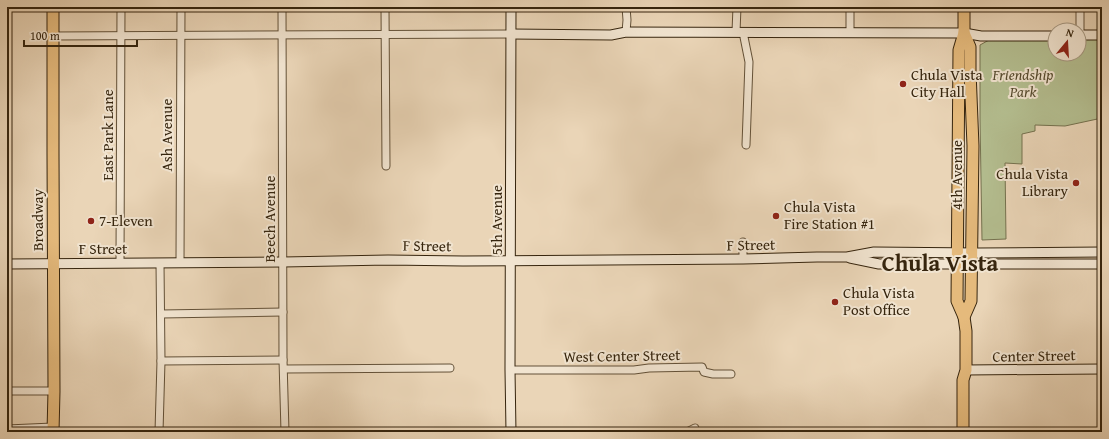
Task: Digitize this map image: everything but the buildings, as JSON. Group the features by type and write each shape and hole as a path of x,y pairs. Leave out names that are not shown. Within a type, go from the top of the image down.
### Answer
{"main road":[{"name":"Broadway","path":"53,7 53,430"},
{"name":"5th Avenue","path":"511,7 511,432"},
{"name":"4th Avenue","path":"964,7 964,33 959,50 957,253 957,301 964,317 966,332 964,432"},
{"path":"511,34 612,34 626,32 850,32 964,33 981,36 1047,36"},
{"name":"4th Avenue","path":"964,33 970,47 973,146 971,301 964,317"},
{"path":"1087,35 1102,35"},
{"name":"F Street","path":"7,264 388,260 743,259 847,257 874,252 1102,252"},
{"name":"F Street","path":"847,257 879,264 1102,264"},
{"name":"Center Street","path":"966,370 1102,369"}],"street":[{"name":"East Park Lane","path":"120,263 121,7"},
{"name":"Ash Avenue","path":"180,7 180,263"},
{"name":"Beech Avenue","path":"282,7 283,360 285,432"},
{"path":"385,7 386,166"},
{"path":"626,7 626,32"},
{"path":"736,7 740,32 749,62 746,145"},
{"path":"850,7 850,32"},
{"path":"1079,22 1080,7"},
{"path":"54,36 511,34"},
{"path":"743,242 743,259"},
{"path":"159,432 161,361 160,263"},
{"path":"161,314 284,312"},
{"path":"161,361 283,360"},
{"name":"West Center Street","path":"510,370 634,370 649,368 702,367 704,372 713,374 731,374"},
{"path":"284,369 450,368"},
{"path":"7,391 54,391"},
{"path":"687,432 695,428"},
{"path":"7,429 53,430"}],"green space":[{"name":"Friendship Park","path":"1102,39 1102,118 1065,126 1035,125 1035,131 1022,134 1022,164 1005,163 1006,239 982,240 980,45 989,40 1047,40 1047,62 1087,62 1087,40"}],"place":[{"name":"Chula Vista City Hall","path":"903,84"},
{"name":"Chula Vista Library","path":"1076,183"},
{"name":"Chula Vista Fire Station #1","path":"776,216"},
{"name":"7-Eleven","path":"91,221"},
{"name":"Chula Vista Post Office","path":"835,302"}],"district":[{"name":"Chula Vista","path":"940,263"}]}
